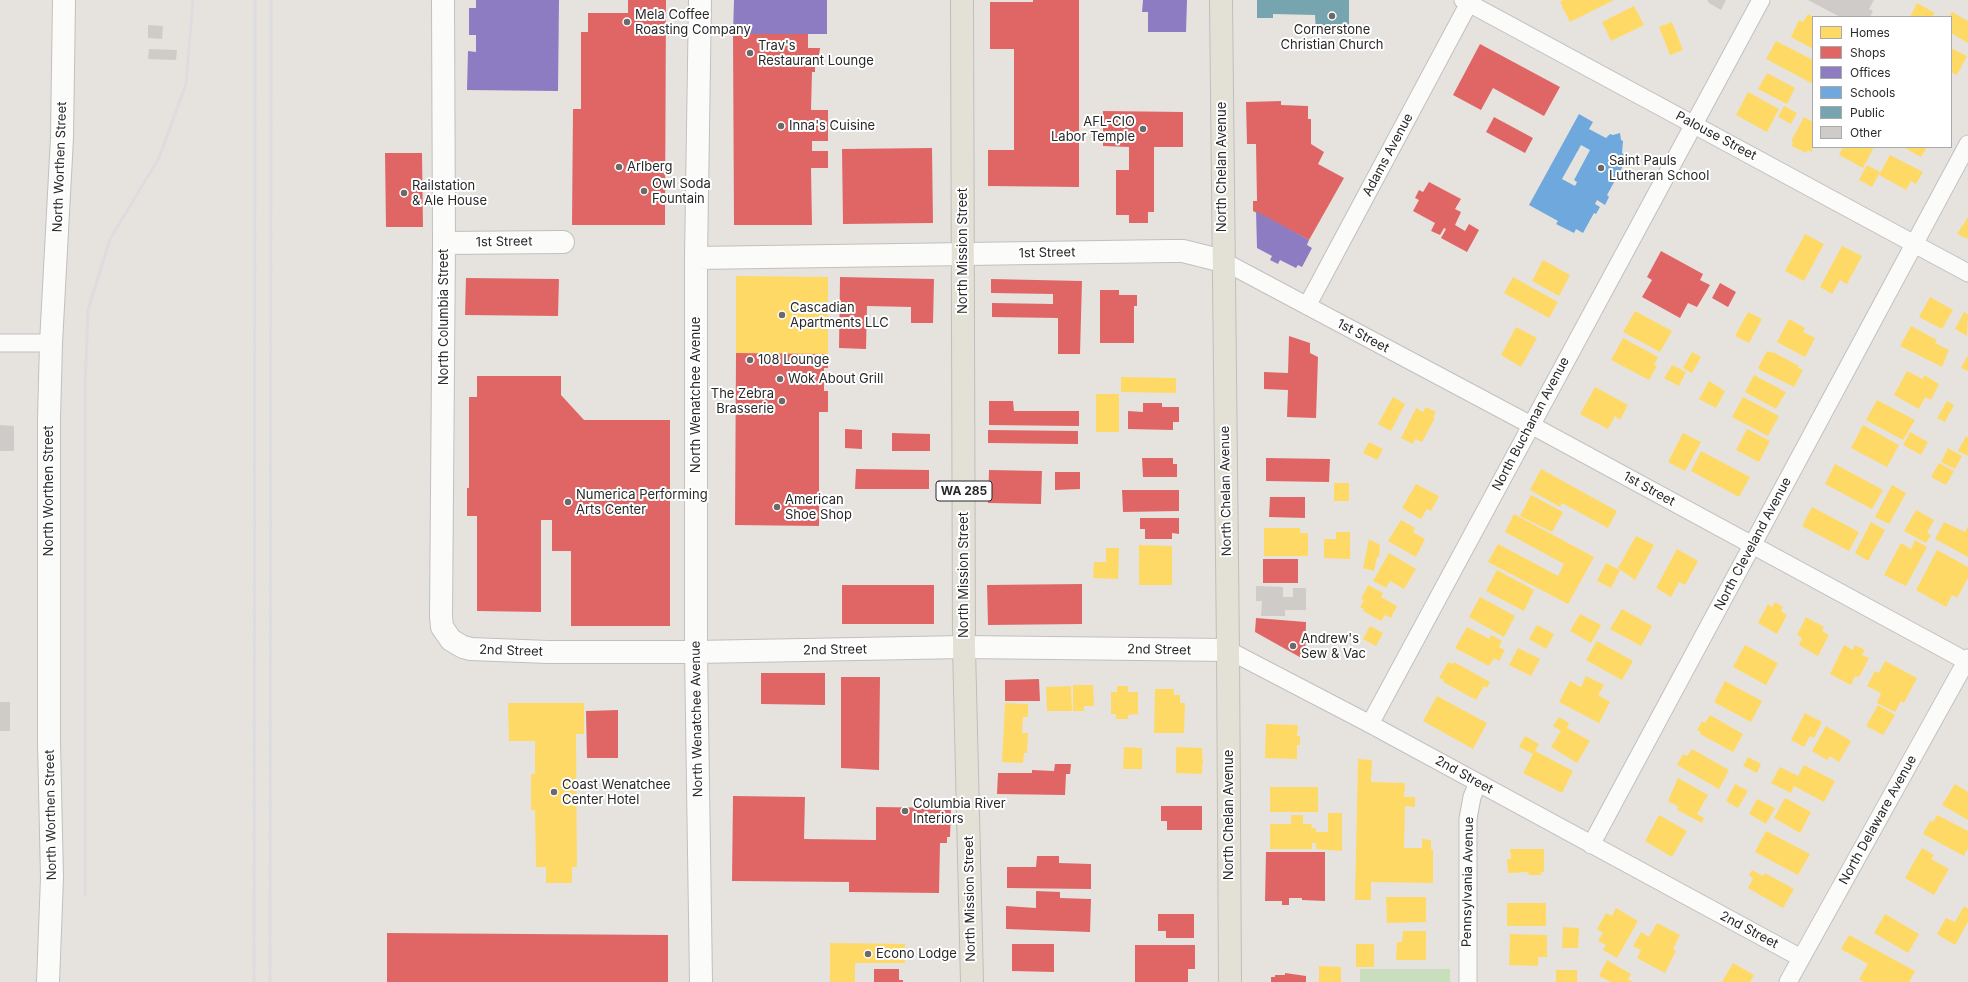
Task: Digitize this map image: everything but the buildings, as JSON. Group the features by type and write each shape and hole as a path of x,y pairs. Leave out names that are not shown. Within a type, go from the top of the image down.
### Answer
{"main road":[{"name":"North Mission Street","path":"962,0 964,648 972,982"},
{"name":"North Chelan Avenue","path":"1221,0 1230,982"}],"street":[{"name":"North Worthen Street","path":"47,980 52,878 49,419 51,343 62,146 64,0"},
{"name":"North Columbia Street","path":"443,0 444,243 441,616 445,633"},
{"name":"North Wenatchee Avenue","path":"700,0 696,258 696,652 701,982"},
{"name":"North Buchanan Avenue","path":"1370,724 1761,0"},
{"name":"Palouse Street","path":"1470,1 1968,273"},
{"name":"Adams Avenue","path":"1307,306 1470,1"},
{"name":"North Cleveland Avenue","path":"1591,844 1968,144"},
{"name":"1st Street","path":"444,243 563,242"},
{"name":"1st Street","path":"696,258 1183,251 1223,260 1531,424 1752,546 1967,661"},
{"path":"0,343 51,343"},
{"name":"2nd Street","path":"445,633 456,644 472,649 548,652 696,652 964,648 1228,650 1370,724 1801,958"},
{"name":"North Delaware Avenue","path":"1788,982 1967,661"},
{"name":"Pennsylvania Avenue","path":"1468,982 1468,819 1472,796 1478,783"}],"green space":[{"path":"1360,969 1450,969 1450,982 1360,982"}],"railway":[{"path":"85,895 85,386 88,310 110,239 159,158 186,84 193,0"},
{"path":"254,982 255,0"},
{"path":"270,982 271,0"}],"place":[{"name":"Cornerstone Christian Church","path":"1332,16"},
{"name":"Mela Coffee Roasting Company","path":"627,22"},
{"name":"Trav's Restaurant Lounge","path":"750,53"},
{"name":"Inna's Cuisine","path":"781,126"},
{"name":"AFL-CIO Labor Temple","path":"1143,129"},
{"name":"Arlberg","path":"619,167"},
{"name":"Saint Pauls Lutheran School","path":"1601,168"},
{"name":"Owl Soda Fountain","path":"644,191"},
{"name":"Railstation & Ale House","path":"404,193"},
{"name":"Cascadian Apartments LLC","path":"782,315"},
{"name":"108 Lounge","path":"750,360"},
{"name":"Wok About Grill","path":"780,379"},
{"name":"The Zebra Brasserie","path":"782,401"},
{"name":"Numerica Performing Arts Center","path":"568,502"},
{"name":"American Shoe Shop","path":"777,507"},
{"name":"Andrew's Sew & Vac","path":"1293,646"},
{"name":"Coast Wenatchee Center Hotel","path":"554,792"},
{"name":"Columbia River Interiors","path":"905,811"},
{"name":"Econo Lodge","path":"868,954"}]}
